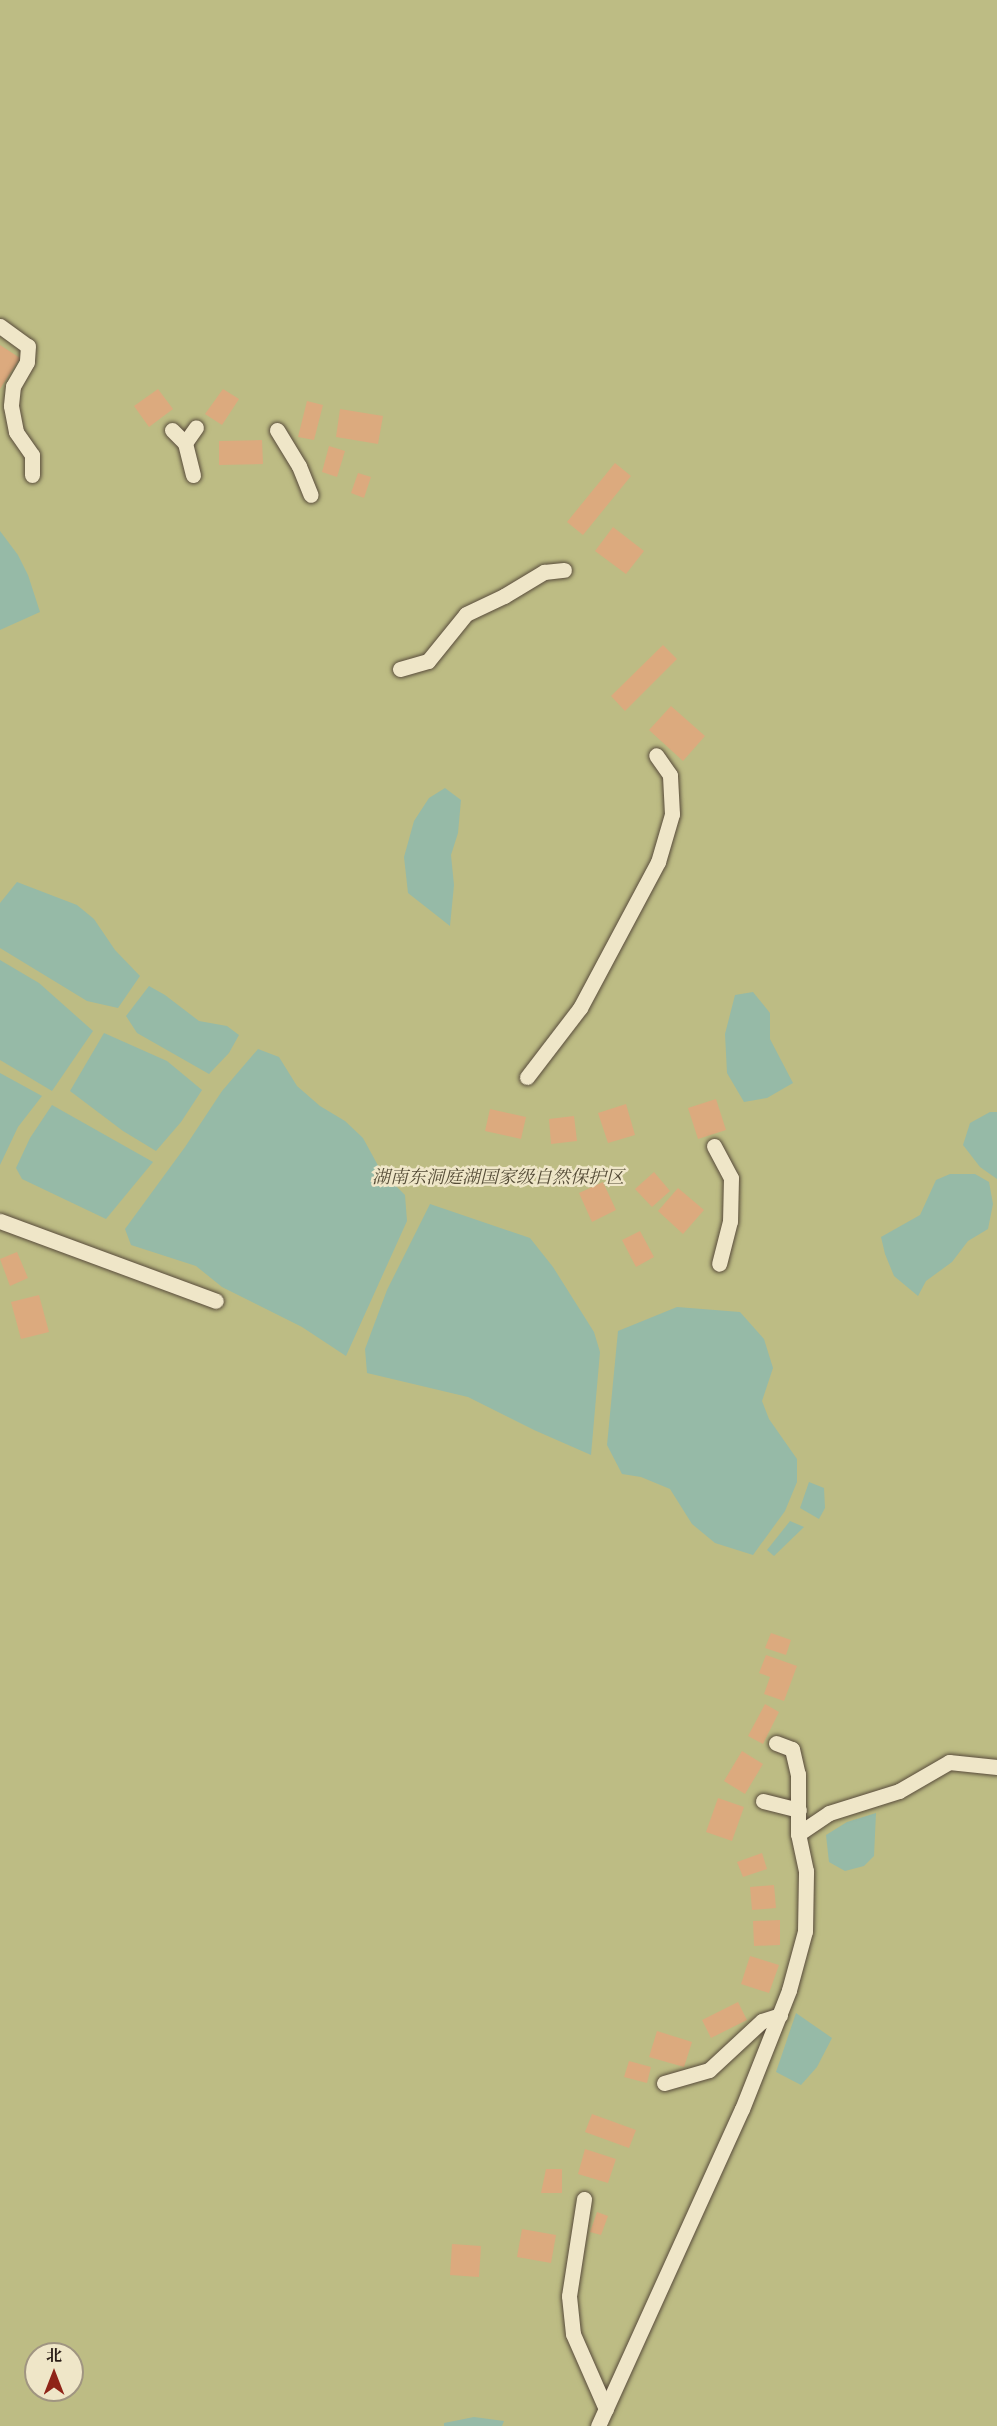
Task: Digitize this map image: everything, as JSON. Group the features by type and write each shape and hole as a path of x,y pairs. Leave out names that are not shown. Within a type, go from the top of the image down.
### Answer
{"street":[{"path":"0,326 28,346 27,362 13,386 11,406 16,432 32,455 32,475"},
{"path":"185,443 196,427"},
{"path":"172,430 185,443 193,475"},
{"path":"278,430 299,466 311,495"},
{"path":"400,669 428,661 466,614 504,596 544,572 564,570"},
{"path":"527,1077 580,1008 658,862 672,814 670,775 656,754"},
{"path":"714,1146 731,1178 730,1221 719,1264"},
{"path":"0,1221 216,1301"},
{"path":"598,2426 742,2109 780,2015 805,1931 806,1871 798,1834 798,1774 792,1749 776,1743"},
{"path":"798,1834 829,1814 899,1791 950,1762 997,1767"},
{"path":"763,1801 799,1810"},
{"path":"664,2083 709,2070 762,2021 780,2015"},
{"path":"584,2199 569,2296 573,2334 606,2409"}],"green space":[{"name":"湖南东洞庭湖国家级自然保护区","path":"0,0 997,0 997,2426 0,2426"}],"shaded area":[{"path":"0,531 18,555 28,575 40,612 0,630"},
{"path":"445,788 461,800 458,833 451,855 454,885 450,926 408,893 404,857 414,821 429,798"},
{"path":"17,882 77,905 94,919 115,950 140,976 118,1008 87,1001 0,948 0,903"},
{"path":"0,960 39,983 93,1031 52,1091 0,1060"},
{"path":"149,986 165,995 199,1021 227,1026 239,1035 229,1053 209,1074 137,1033 126,1016"},
{"path":"753,992 770,1013 770,1039 793,1083 767,1098 744,1102 727,1073 725,1034 735,995"},
{"path":"104,1033 167,1061 202,1090 181,1122 156,1151 123,1131 70,1091"},
{"path":"258,1049 279,1057 297,1086 320,1106 345,1121 363,1138 381,1171 405,1195 407,1221 346,1356 302,1327 222,1287 196,1266 131,1245 125,1229 185,1147 222,1091"},
{"path":"0,1073 42,1096 18,1127 0,1165"},
{"path":"52,1105 153,1162 106,1219 22,1179 16,1168 30,1138"},
{"path":"990,1112 997,1112 997,1179 980,1167 963,1145 970,1123"},
{"path":"950,1174 975,1174 989,1182 993,1204 988,1229 968,1241 952,1262 926,1281 918,1296 894,1276 881,1237 920,1215 936,1180"},
{"path":"430,1204 530,1238 553,1267 594,1332 600,1352 591,1455 468,1397 367,1373 365,1349 387,1290"},
{"path":"677,1307 740,1312 764,1339 773,1368 762,1401 769,1419 797,1459 797,1482 785,1511 753,1555 715,1543 692,1524 670,1489 641,1477 622,1474 607,1445 618,1331"},
{"path":"809,1482 824,1488 825,1508 819,1519 800,1508"},
{"path":"790,1521 804,1527 774,1556 767,1550"},
{"path":"876,1813 874,1856 864,1866 845,1871 829,1862 826,1835 847,1822"},
{"path":"796,2013 832,2038 817,2067 801,2085 776,2072"},
{"path":"474,2417 504,2421 502,2426 444,2426 444,2423"}],"building":[{"path":"0,345 20,358 0,389"},
{"path":"158,389 173,409 149,427 134,406"},
{"path":"223,389 239,399 222,425 205,414"},
{"path":"307,401 323,405 314,440 298,437"},
{"path":"340,409 383,416 378,444 336,437"},
{"path":"262,440 263,464 219,465 219,441"},
{"path":"329,446 345,451 337,477 322,472"},
{"path":"615,463 631,476 583,535 567,522"},
{"path":"358,473 371,477 364,498 351,493"},
{"path":"613,527 644,551 626,574 595,551"},
{"path":"663,645 677,659 625,711 611,696"},
{"path":"671,706 705,736 683,761 649,730"},
{"path":"716,1099 726,1130 698,1139 688,1108"},
{"path":"626,1104 635,1135 608,1143 598,1113"},
{"path":"490,1109 526,1117 521,1139 485,1131"},
{"path":"574,1116 577,1141 551,1144 549,1119"},
{"path":"654,1172 670,1191 652,1207 635,1189"},
{"path":"603,1182 616,1210 592,1222 579,1193"},
{"path":"678,1188 704,1210 683,1234 658,1211"},
{"path":"640,1231 654,1257 636,1267 622,1240"},
{"path":"17,1252 28,1278 10,1286 0,1259"},
{"path":"39,1295 49,1332 21,1339 11,1302"},
{"path":"771,1633 791,1640 786,1655 765,1648"},
{"path":"766,1655 797,1666 784,1701 764,1694 770,1677 759,1673"},
{"path":"765,1704 779,1712 763,1744 748,1736"},
{"path":"742,1751 763,1764 745,1794 724,1781"},
{"path":"718,1798 744,1807 732,1841 706,1832"},
{"path":"762,1853 767,1869 743,1877 737,1862"},
{"path":"774,1885 776,1908 752,1910 750,1887"},
{"path":"780,1920 780,1945 754,1946 753,1921"},
{"path":"750,1956 779,1965 769,1993 741,1984"},
{"path":"738,2002 747,2020 711,2038 702,2020"},
{"path":"657,2031 692,2042 684,2067 649,2057"},
{"path":"629,2061 651,2067 647,2083 624,2077"},
{"path":"592,2114 636,2130 629,2148 585,2132"},
{"path":"585,2149 616,2159 608,2183 578,2174"},
{"path":"546,2169 562,2169 562,2193 541,2193"},
{"path":"597,2212 608,2216 601,2235 590,2232"},
{"path":"522,2229 556,2235 551,2263 517,2257"},
{"path":"452,2244 481,2246 479,2277 450,2275"}]}
